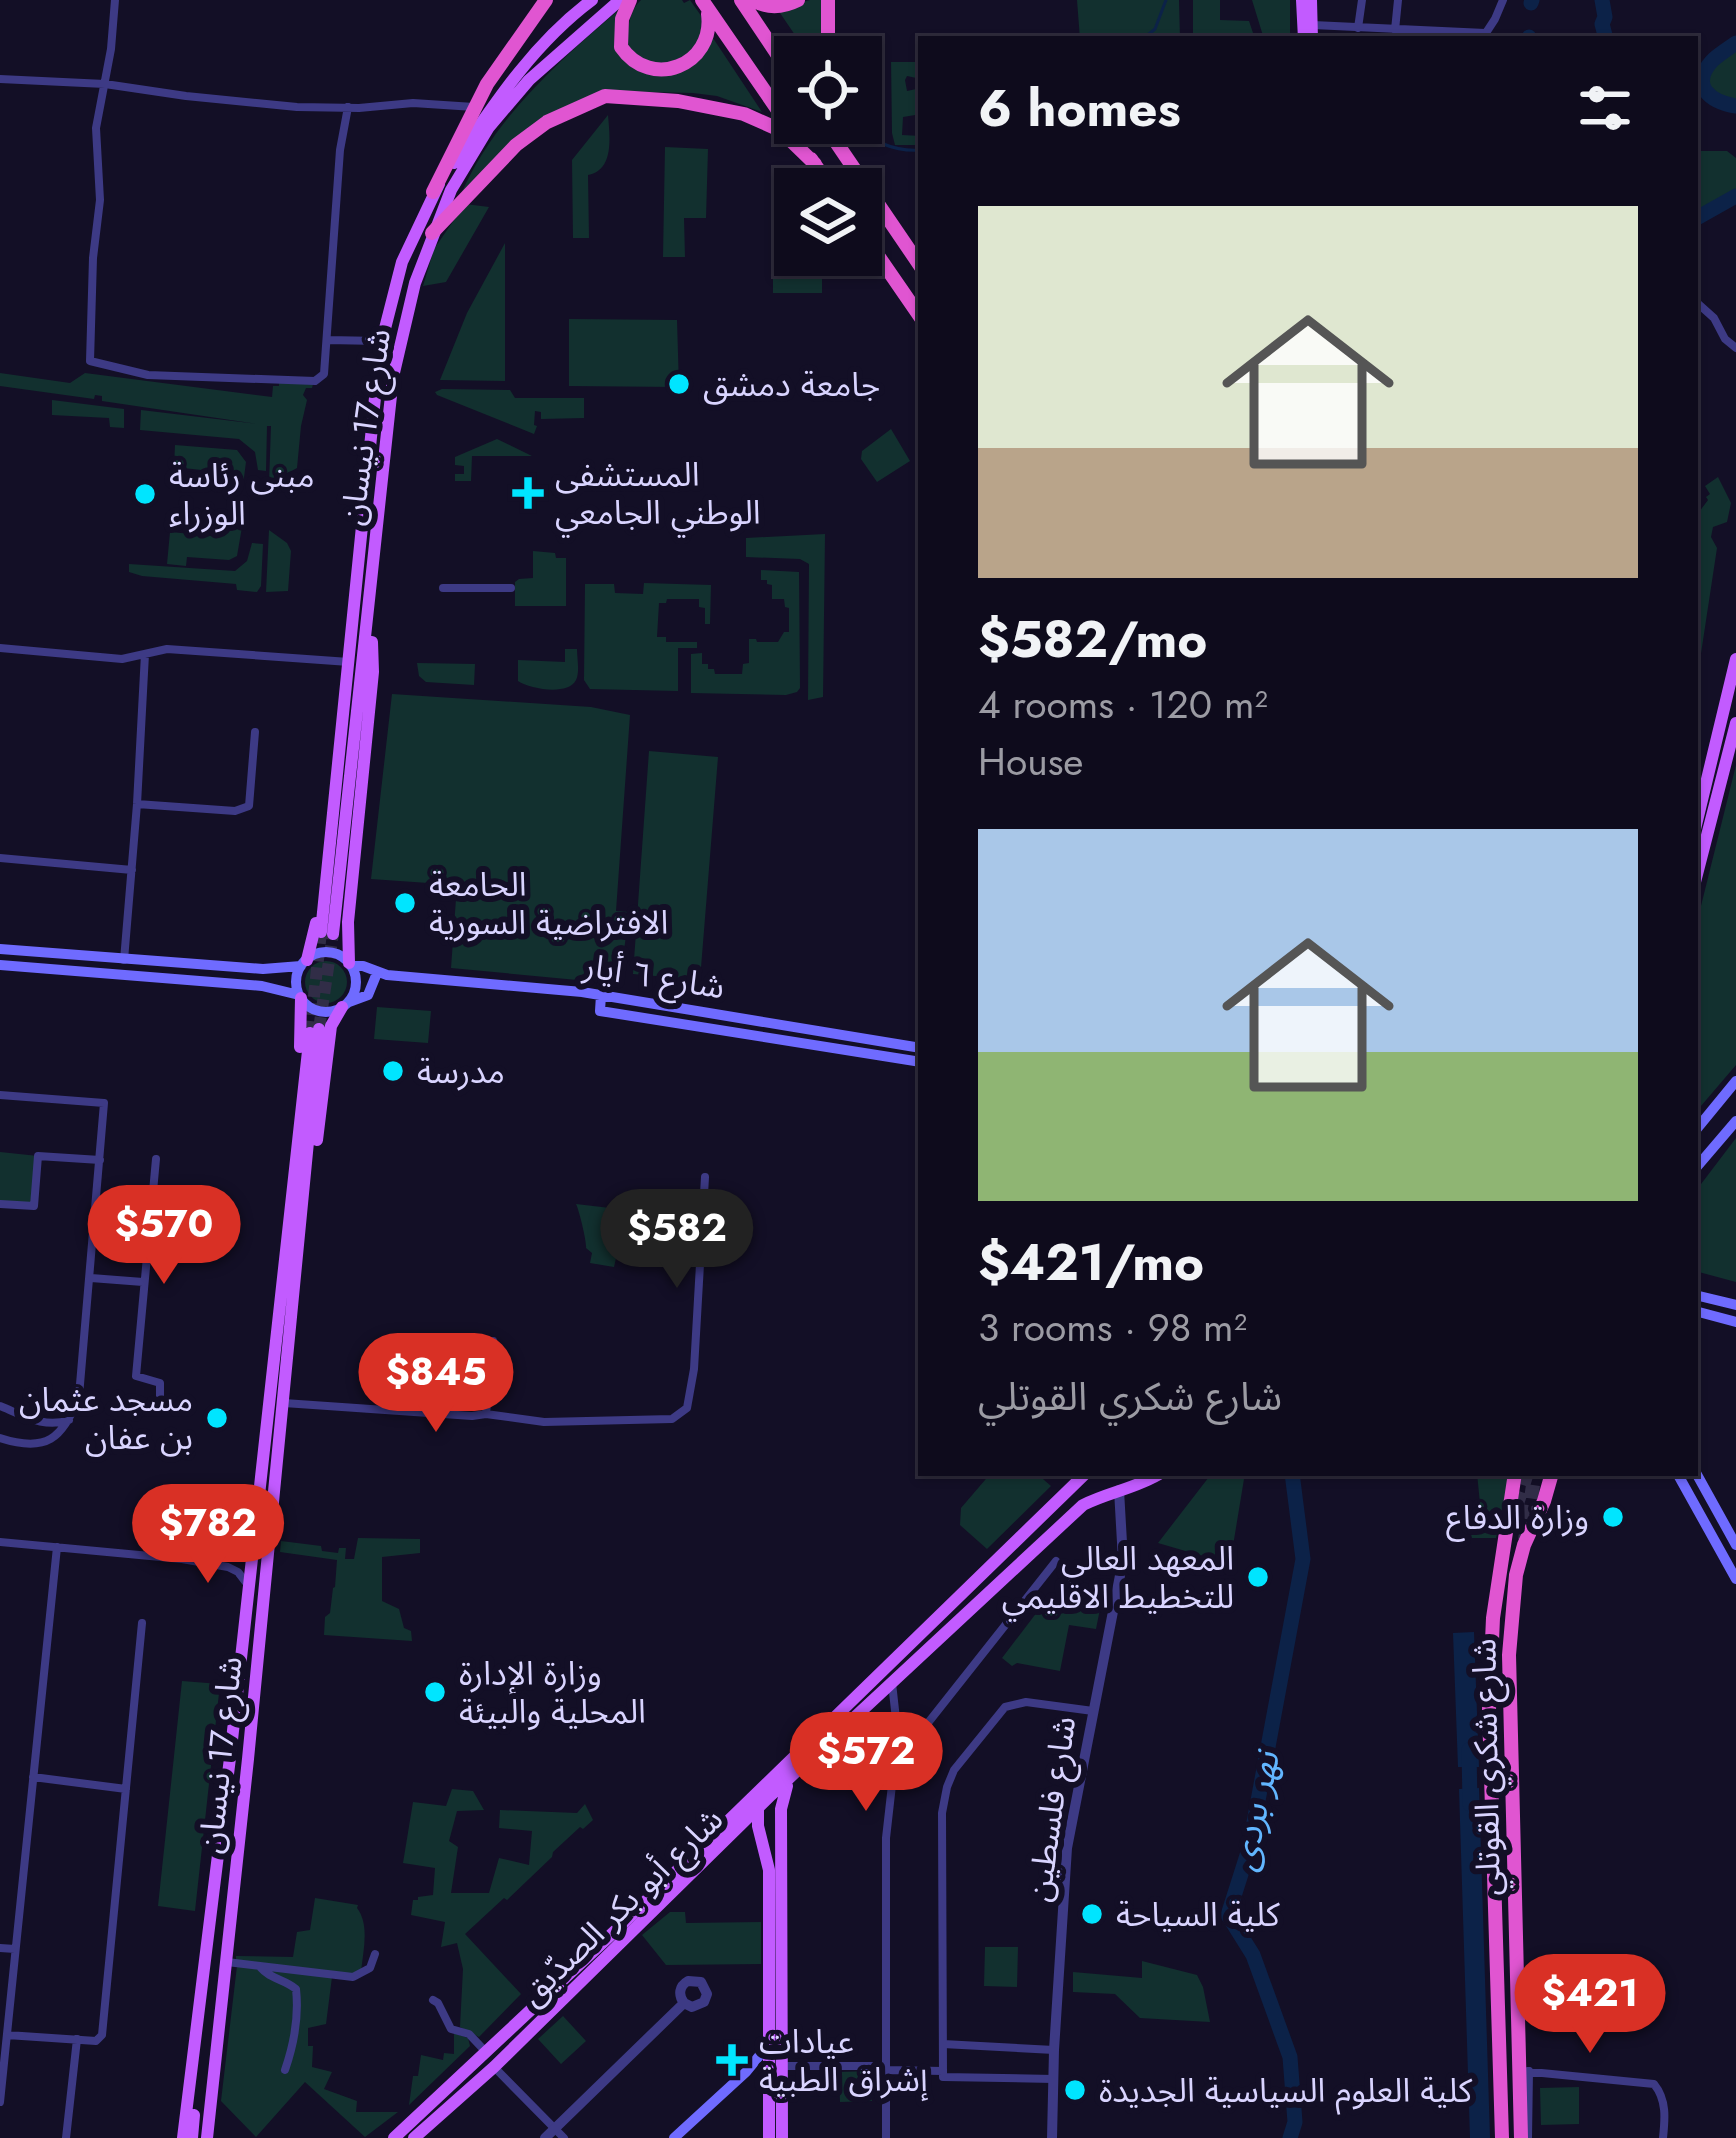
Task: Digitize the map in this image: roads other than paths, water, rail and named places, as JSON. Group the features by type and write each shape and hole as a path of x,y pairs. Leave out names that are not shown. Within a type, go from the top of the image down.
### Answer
{"highway":[{"path":"433,193 487,84 545,0"},
{"path":"630,0 622,19 622,47 637,64 656,70 683,64 705,43 710,26 705,5"},
{"path":"741,0 774,50"},
{"path":"753,0 778,7 798,0"},
{"path":"828,0 828,36"},
{"path":"705,5 818,168"},
{"path":"433,233 517,145 547,122 605,96 678,101 744,114 780,130 815,164"},
{"path":"840,144 918,263"},
{"path":"882,261 918,314"},
{"name":"شارع شكري القوتلي","path":"1502,2138 1489,1710 1492,1618 1514,1476"},
{"name":"شارع شكري القوتلي","path":"1524,2138 1508,1700 1511,1615 1524,1545 1551,1476"}],"main road":[{"name":"شارع 17 نيسان","path":"592,0 570,16 506,86 433,193 402,262 382,341 372,409 327,933 368,626 393,377 415,283 451,190 490,127 529,80 620,0"},
{"path":"1302,0 1309,34"},
{"path":"1309,34 1311,0"},
{"path":"286,1312 298,1299 331,1025 355,986 347,922 373,672 368,626"},
{"path":"1698,817 1736,659"},
{"path":"286,1312 280,1267 302,1032 296,985 315,934 341,688 349,665"},
{"path":"1698,870 1736,723"},
{"path":"0,949 263,969 304,963 328,953 350,965"},
{"path":"0,965 274,988 300,996 316,1010 330,1012 368,994 377,973"},
{"path":"205,983 207,965"},
{"name":"شارع ٦ أيار","path":"350,965 377,973 601,994 741,1017 918,1061"},
{"name":"شارع ٦ أيار","path":"601,994 600,1011 738,1032 918,1048"},
{"path":"693,1024 696,1010"},
{"path":"738,1032 741,1017"},
{"name":"شارع 17 نيسان","path":"187,2138 315,1031"},
{"path":"1698,1127 1736,1081"},
{"path":"1698,1165 1736,1121"},
{"path":"1698,1296 1736,1305"},
{"name":"شارع 17 نيسان","path":"205,2138 248,1759 282,1403 286,1312"},
{"path":"1698,1312 1736,1322"},
{"name":"شارع أبو بكر الصدّيق","path":"394,2138 1084,1476"},
{"path":"1088,1476 1098,1497"},
{"name":"شارع أبو بكر الصدّيق","path":"414,2138 1083,1505 1118,1484 1139,1485 1155,1476"},
{"path":"1679,1476 1736,1580"},
{"path":"1698,1476 1736,1545"},
{"path":"230,1758 248,1759"},
{"path":"782,2138 781,1829 782,1795 790,1778"},
{"path":"769,2138 769,1870 758,1809 770,1781"},
{"path":"758,1826 770,1823 781,1829"},
{"path":"726,1840 749,1838 764,1847"},
{"path":"674,2138 746,2072 769,2044"},
{"path":"746,2072 760,2077 769,2089"}],"street":[{"path":"115,0 96,128 100,200 93,258 91,361 148,375 315,381 324,374 340,150 348,107"},
{"path":"1358,28 1362,0"},
{"path":"1394,31 1398,0"},
{"path":"1309,34 1358,28 1425,36 1484,36 1503,0"},
{"path":"0,79 104,84 297,107 413,103 475,107"},
{"path":"1698,304 1736,348"},
{"path":"328,340 382,341"},
{"path":"443,588 512,588"},
{"path":"0,648 122,659 167,649 349,665"},
{"path":"124,960 145,654"},
{"path":"137,804 235,811 248,806 256,732"},
{"path":"0,858 132,870"},
{"path":"0,1095 104,1103 79,1396 70,1420 47,1442 25,1445 0,1438"},
{"path":"0,1204 34,1206 38,1156 100,1160"},
{"path":"156,1159 136,1376 160,1383 160,1400"},
{"path":"282,1403 486,1414 544,1422 672,1419 687,1408 694,1369 705,1177"},
{"path":"91,1278 143,1282"},
{"path":"486,1414 493,1341"},
{"path":"0,1406 30,1420 57,1424 70,1420"},
{"name":"شارع فلسطين","path":"1052,2138 1067,1848 1123,1560 1118,1484"},
{"path":"182,1559 237,1553 254,1540"},
{"path":"0,1542 228,1567 249,1586"},
{"path":"0,2102 57,1547"},
{"path":"886,2138 886,1838 892,1785 901,1756 1056,1561"},
{"path":"7,2035 97,2041 102,2035 142,1623"},
{"path":"892,1683 901,1756"},
{"path":"943,2074 942,1814 950,1778 997,1714 1010,1704 1093,1711"},
{"path":"33,1777 126,1789"},
{"path":"0,1948 15,1949"},
{"path":"225,1961 353,1977 370,1968 375,1954"},
{"path":"259,1966 296,1988 292,2048 285,2070"},
{"path":"433,2000 451,2029 469,2034 486,2052"},
{"path":"494,2067 555,2135 684,2003"},
{"path":"66,2138 77,2039"},
{"path":"943,2044 1054,2050"},
{"path":"782,2066 1054,2079"},
{"path":"1524,2071 1654,2084 1662,2093 1663,2138"}],"water":[{"path":"1474,1632 1479,1767 1458,1767 1453,1633"},
{"path":"1479,1788 1490,2138 1470,2138 1459,1789"}],"waterway":[{"path":"1147,36 1155,29 1166,0"},
{"path":"1602,0 1605,36"},
{"name":"نهر بردى","path":"1736,43 1712,61 1703,78 1711,97 1736,106"},
{"path":"882,143 918,150"},
{"name":"نهر بردى","path":"1698,217 1736,196"},
{"name":"نهر بردى","path":"1290,2138 1295,2122 1290,2057 1253,1955 1228,1915 1249,1849 1303,1559 1292,1476"},
{"name":"نهر بردى","path":"1469,1750 1470,1804"}],"tunnel":[{"path":"310,1033 321,932"},
{"path":"319,1029 333,934"},
{"path":"1510,1525 1526,1476"},
{"path":"1525,1540 1533,1485"}],"place":[{"name":"جامعة دمشق","path":"679,384"},
{"name":"المستشفى الوطني الجامعي","path":"528,493"},
{"name":"مبنى رئاسة الوزراء","path":"145,494"},
{"name":"الحامعة الافتراضية السورية","path":"405,903"},
{"name":"مدرسة","path":"393,1071"},
{"name":"مسجد عثمان بن عفان","path":"217,1418"},
{"name":"وزارة الدفاع","path":"1613,1517"},
{"name":"المعهد العالي للتخطيط الاقليمي","path":"1258,1577"},
{"name":"وزارة الإدارة المحلية والبيئة","path":"435,1692"},
{"name":"كلية السياحة","path":"1092,1914"},
{"name":"عيادات إشراق الطبية","path":"732,2060"},
{"name":"كلية العلوم السياسية الجديدة","path":"1075,2090"}]}
